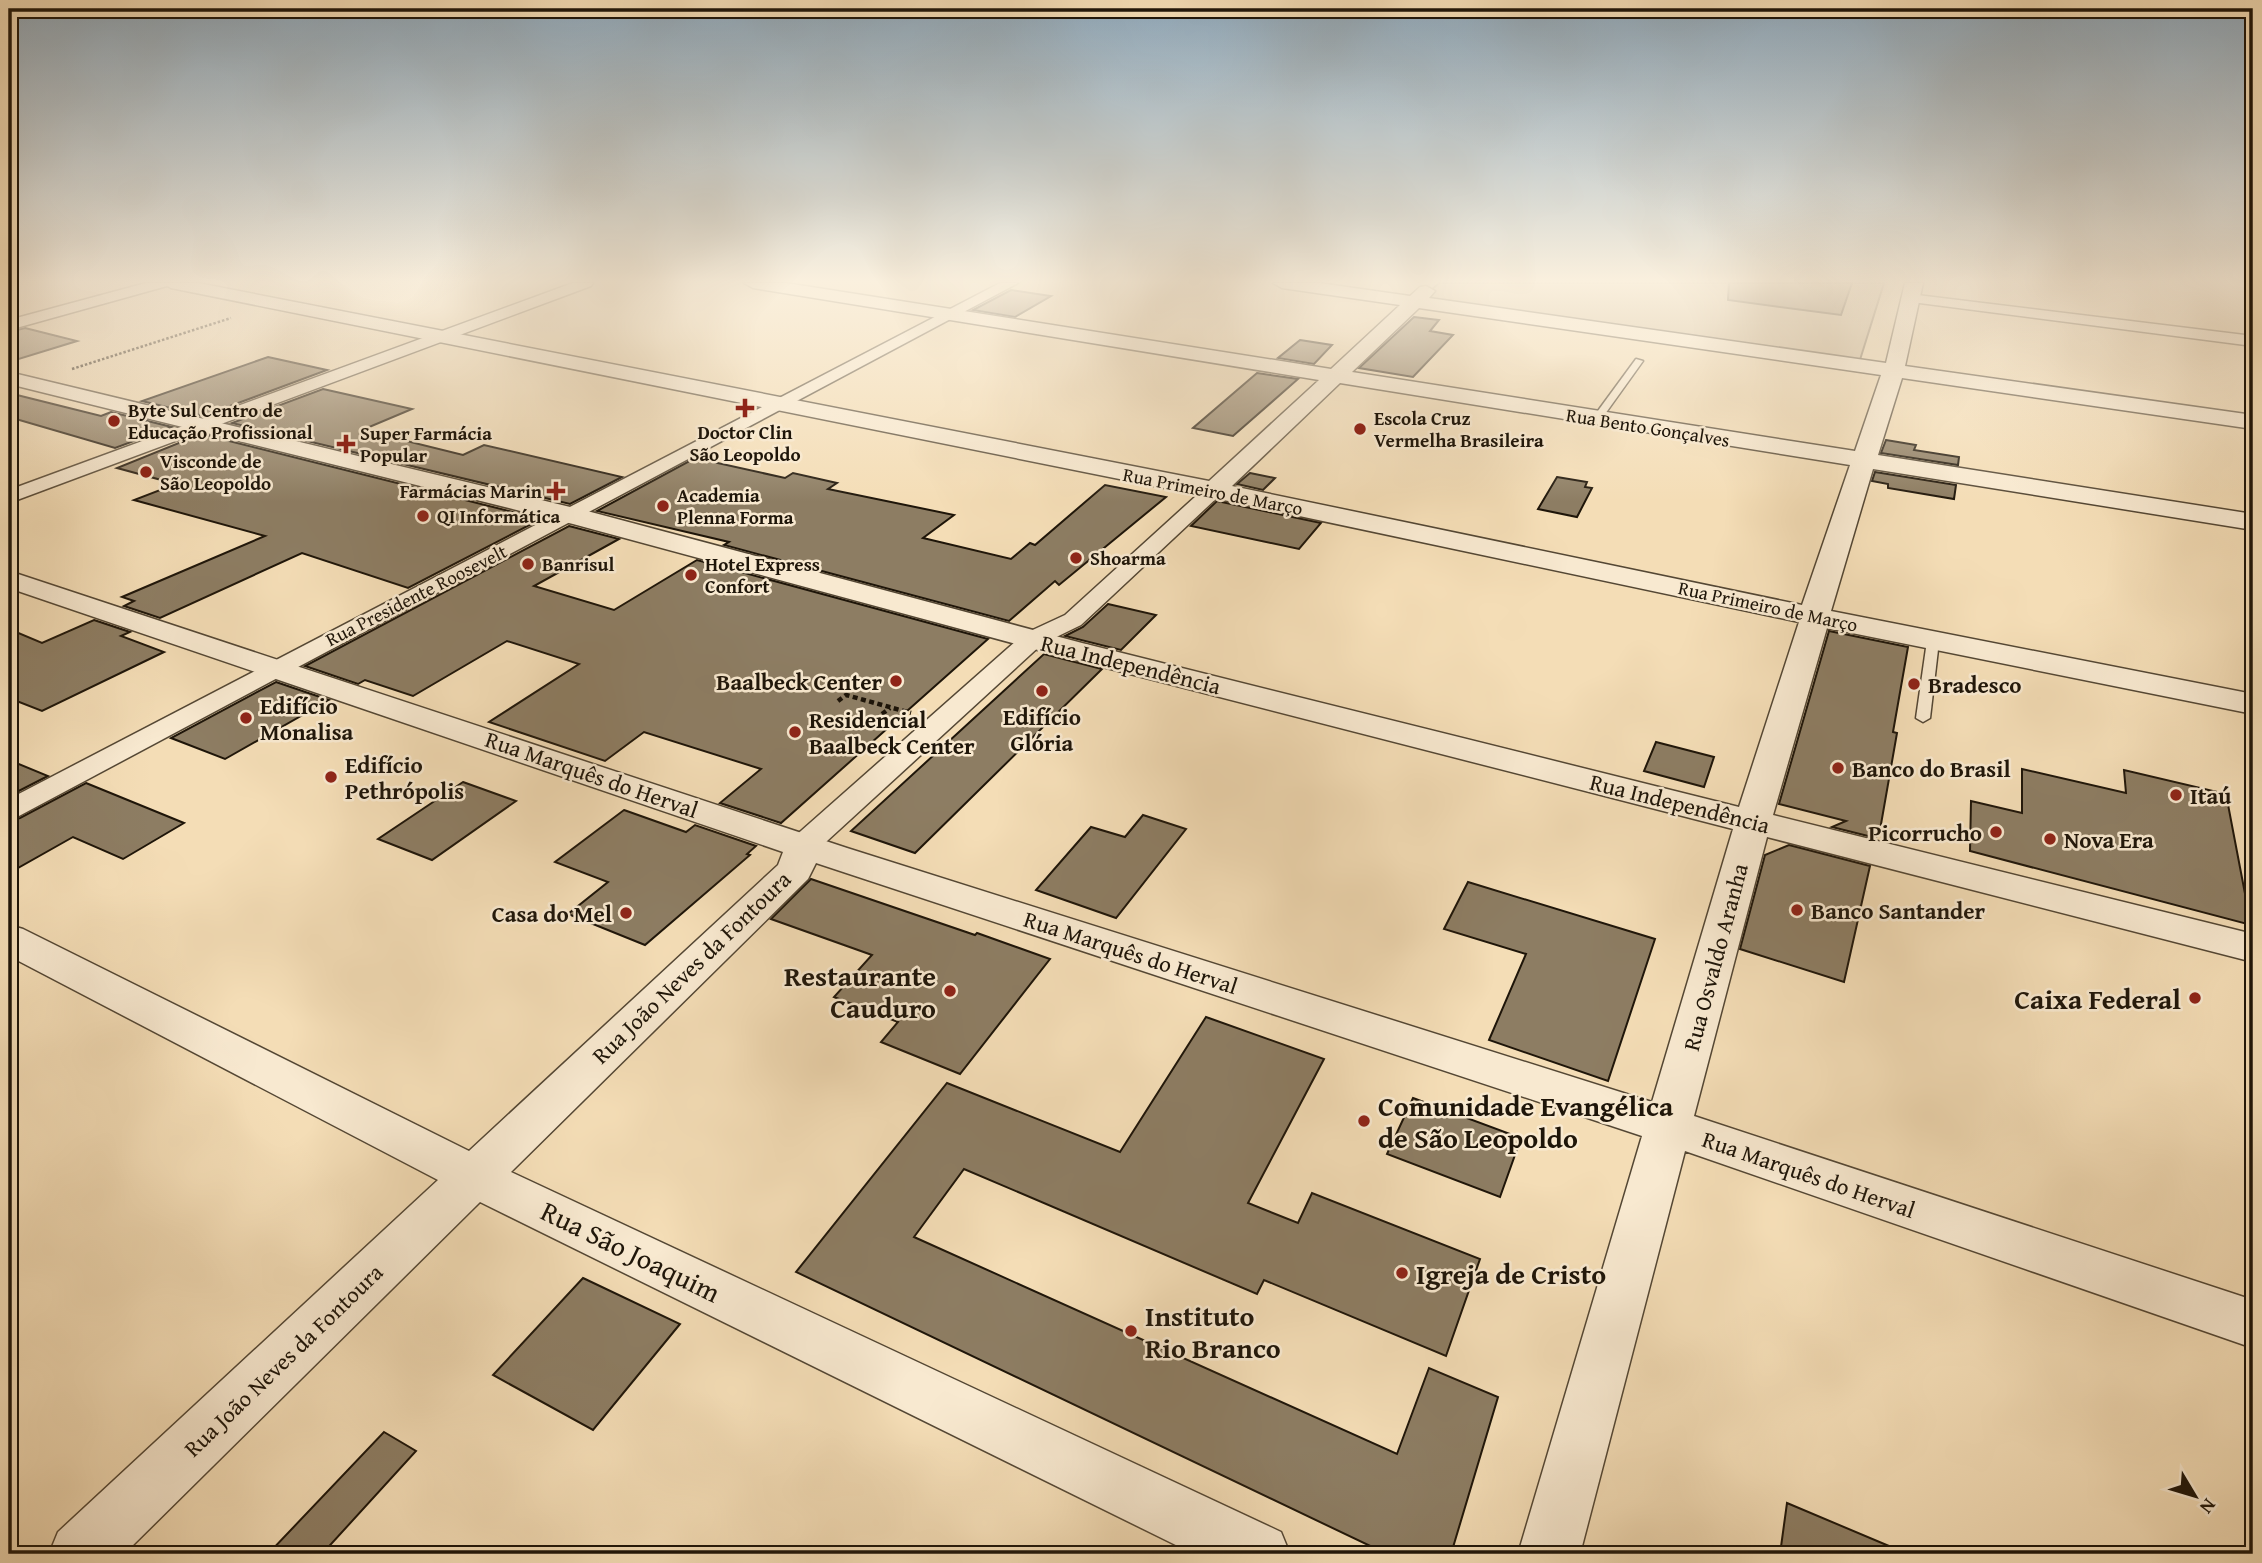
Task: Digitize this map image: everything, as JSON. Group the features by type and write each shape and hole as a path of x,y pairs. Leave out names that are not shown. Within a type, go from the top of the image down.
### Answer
{"street":[{"path":"9,497 385,356"},
{"name":"Rua Primeiro de Março","path":"531,356 1214,490 1816,617 2253,704"},
{"name":"Rua Presidente Roosevelt","path":"9,810 873,356"},
{"name":"Rua Bento Gonçalves","path":"1208,356 2253,522"},
{"name":"Rua João Neves da Fontoura","path":"80,1554 795,870 804,845 1033,639 1073,620 1356,356"},
{"path":"1784,356 2253,422"},
{"name":"Rua Osvaldo Aranha","path":"1549,1554 1753,821 1816,617 1817,602 1898,356"},
{"name":"Rua Independência","path":"19,380 568,516 1033,639 2253,948"},
{"name":"Rua Marquês do Herval","path":"9,579 804,845 1668,1126 2253,1324"},
{"name":"Rua São Joaquim","path":"9,939 473,1176 1259,1554"}],"lane":[{"path":"1597,419 1639,361"},
{"path":"1923,718 1933,641"}],"path":[{"path":"19,380 100,356"},
{"path":"838,701 846,695 942,722"},
{"path":"875,703 881,698"},
{"path":"882,714 890,707"}],"shaded area":[{"path":"1810,356 1861,356 1859,363"}],"building":[{"path":"9,356 29,356 9,362"},
{"path":"1281,356 1322,356 1314,364 1278,358"},
{"path":"1372,356 1433,356 1413,377 1359,368"},
{"path":"268,357 327,370 203,416 142,401"},
{"path":"1257,373 1298,379 1233,436 1193,428"},
{"path":"323,389 412,409 362,430 463,455 484,445 622,477 570,504 232,423"},
{"path":"9,393 101,416 111,412 172,427 115,448 9,417"},
{"path":"201,434 541,519 408,588 302,553 160,618 124,606 134,601 122,597 265,536 134,500 176,484 117,468"},
{"path":"1886,440 1916,445 1914,450 1959,457 1958,465 1881,453"},
{"path":"695,458 785,478 793,473 837,483 828,489 954,515 923,538 1011,559 1030,543 1035,545 1105,485 1166,497 1059,585 1055,581 1009,621 724,545 729,542 597,511"},
{"path":"1875,472 1956,485 1954,499 1888,488 1888,484 1872,481"},
{"path":"1250,473 1275,478 1263,490 1237,484"},
{"path":"1557,477 1587,482 1585,487 1592,488 1577,517 1538,509"},
{"path":"1217,501 1321,523 1299,549 1191,526"},
{"path":"569,526 619,539 534,586 614,610 697,560 988,639 781,823 720,803 761,769 644,732 605,761 489,722 579,664 507,641 413,696 365,680 358,684 305,666"},
{"path":"1108,604 1156,615 1121,650 1065,636 1083,627"},
{"path":"94,620 130,632 121,636 164,652 42,711 9,698 9,629 42,643"},
{"path":"1829,631 1908,647 1893,732 1897,733 1880,830 1876,838 1832,827 1846,821 1779,804"},
{"path":"1044,654 1102,669 915,853 851,831"},
{"name":"Edifício Monalisa","path":"276,682 329,700 225,759 171,738"},
{"path":"1656,742 1714,757 1704,787 1644,771"},
{"path":"9,760 48,776 9,796"},
{"path":"2022,769 2126,793 2124,770 2226,794 2251,925 1970,851 1971,801 2022,813"},
{"path":"463,782 516,801 432,860 378,839"},
{"path":"86,783 184,823 123,859 73,837 9,873 9,821 20,818"},
{"path":"624,810 686,832 695,825 756,846 747,854 750,855 645,945 568,914 608,882 555,862"},
{"path":"1143,815 1186,829 1116,918 1036,890 1091,827 1125,837"},
{"name":"Banco Santander","path":"1789,845 1870,866 1844,982 1740,949 1765,855"},
{"path":"811,879 1050,959 960,1074 881,1042 898,1022 834,997 872,955 771,919"},
{"path":"1468,882 1655,939 1608,1081 1489,1040 1526,954 1444,929"},
{"name":"Instituto Rio Branco","path":"1206,1017 1324,1059 1248,1203 1298,1223 1312,1193 1480,1259 1446,1356 1264,1280 1257,1294 964,1169 914,1237 1397,1454 1429,1368 1498,1397 1451,1554 1387,1554 796,1272 947,1083 1120,1152"},
{"path":"1413,1098 1521,1138 1500,1197 1387,1154"},
{"path":"583,1278 680,1324 593,1430 493,1375"},
{"path":"384,1432 416,1451 322,1554 268,1554"},
{"path":"1787,1503 1908,1554 1780,1554"}],"place":[{"name":"Doctor Clin São Leopoldo","path":"745,408"},
{"name":"Byte Sul Centro de Educação Profissional","path":"114,421"},
{"name":"Escola Cruz Vermelha Brasileira","path":"1360,429"},
{"name":"Super Farmácia Popular","path":"346,444"},
{"name":"Visconde de São Leopoldo","path":"146,472"},
{"name":"Farmácias Marin","path":"556,491"},
{"name":"Academia Plenna Forma","path":"663,506"},
{"name":"QI Informática","path":"423,516"},
{"name":"Shoarma","path":"1076,558"},
{"name":"Banrisul","path":"528,564"},
{"name":"Hotel Express Confort","path":"691,575"},
{"name":"Baalbeck Center","path":"896,681"},
{"name":"Bradesco","path":"1914,684"},
{"name":"Edifício Glória","path":"1042,691"},
{"name":"Edifício Monalisa","path":"246,718"},
{"name":"Residencial Baalbeck Center","path":"795,732"},
{"name":"Banco do Brasil","path":"1838,768"},
{"name":"Edifício Pethrópolis","path":"331,777"},
{"name":"Itaú","path":"2176,795"},
{"name":"Picorrucho","path":"1996,832"},
{"name":"Nova Era","path":"2050,839"},
{"name":"Banco Santander","path":"1797,910"},
{"name":"Casa do Mel","path":"626,913"},
{"name":"Restaurante Cauduro","path":"950,991"},
{"name":"Caixa Federal","path":"2195,998"},
{"name":"Comunidade Evangélica de São Leopoldo","path":"1364,1121"},
{"name":"Igreja de Cristo","path":"1402,1273"},
{"name":"Instituto Rio Branco","path":"1131,1331"}]}
